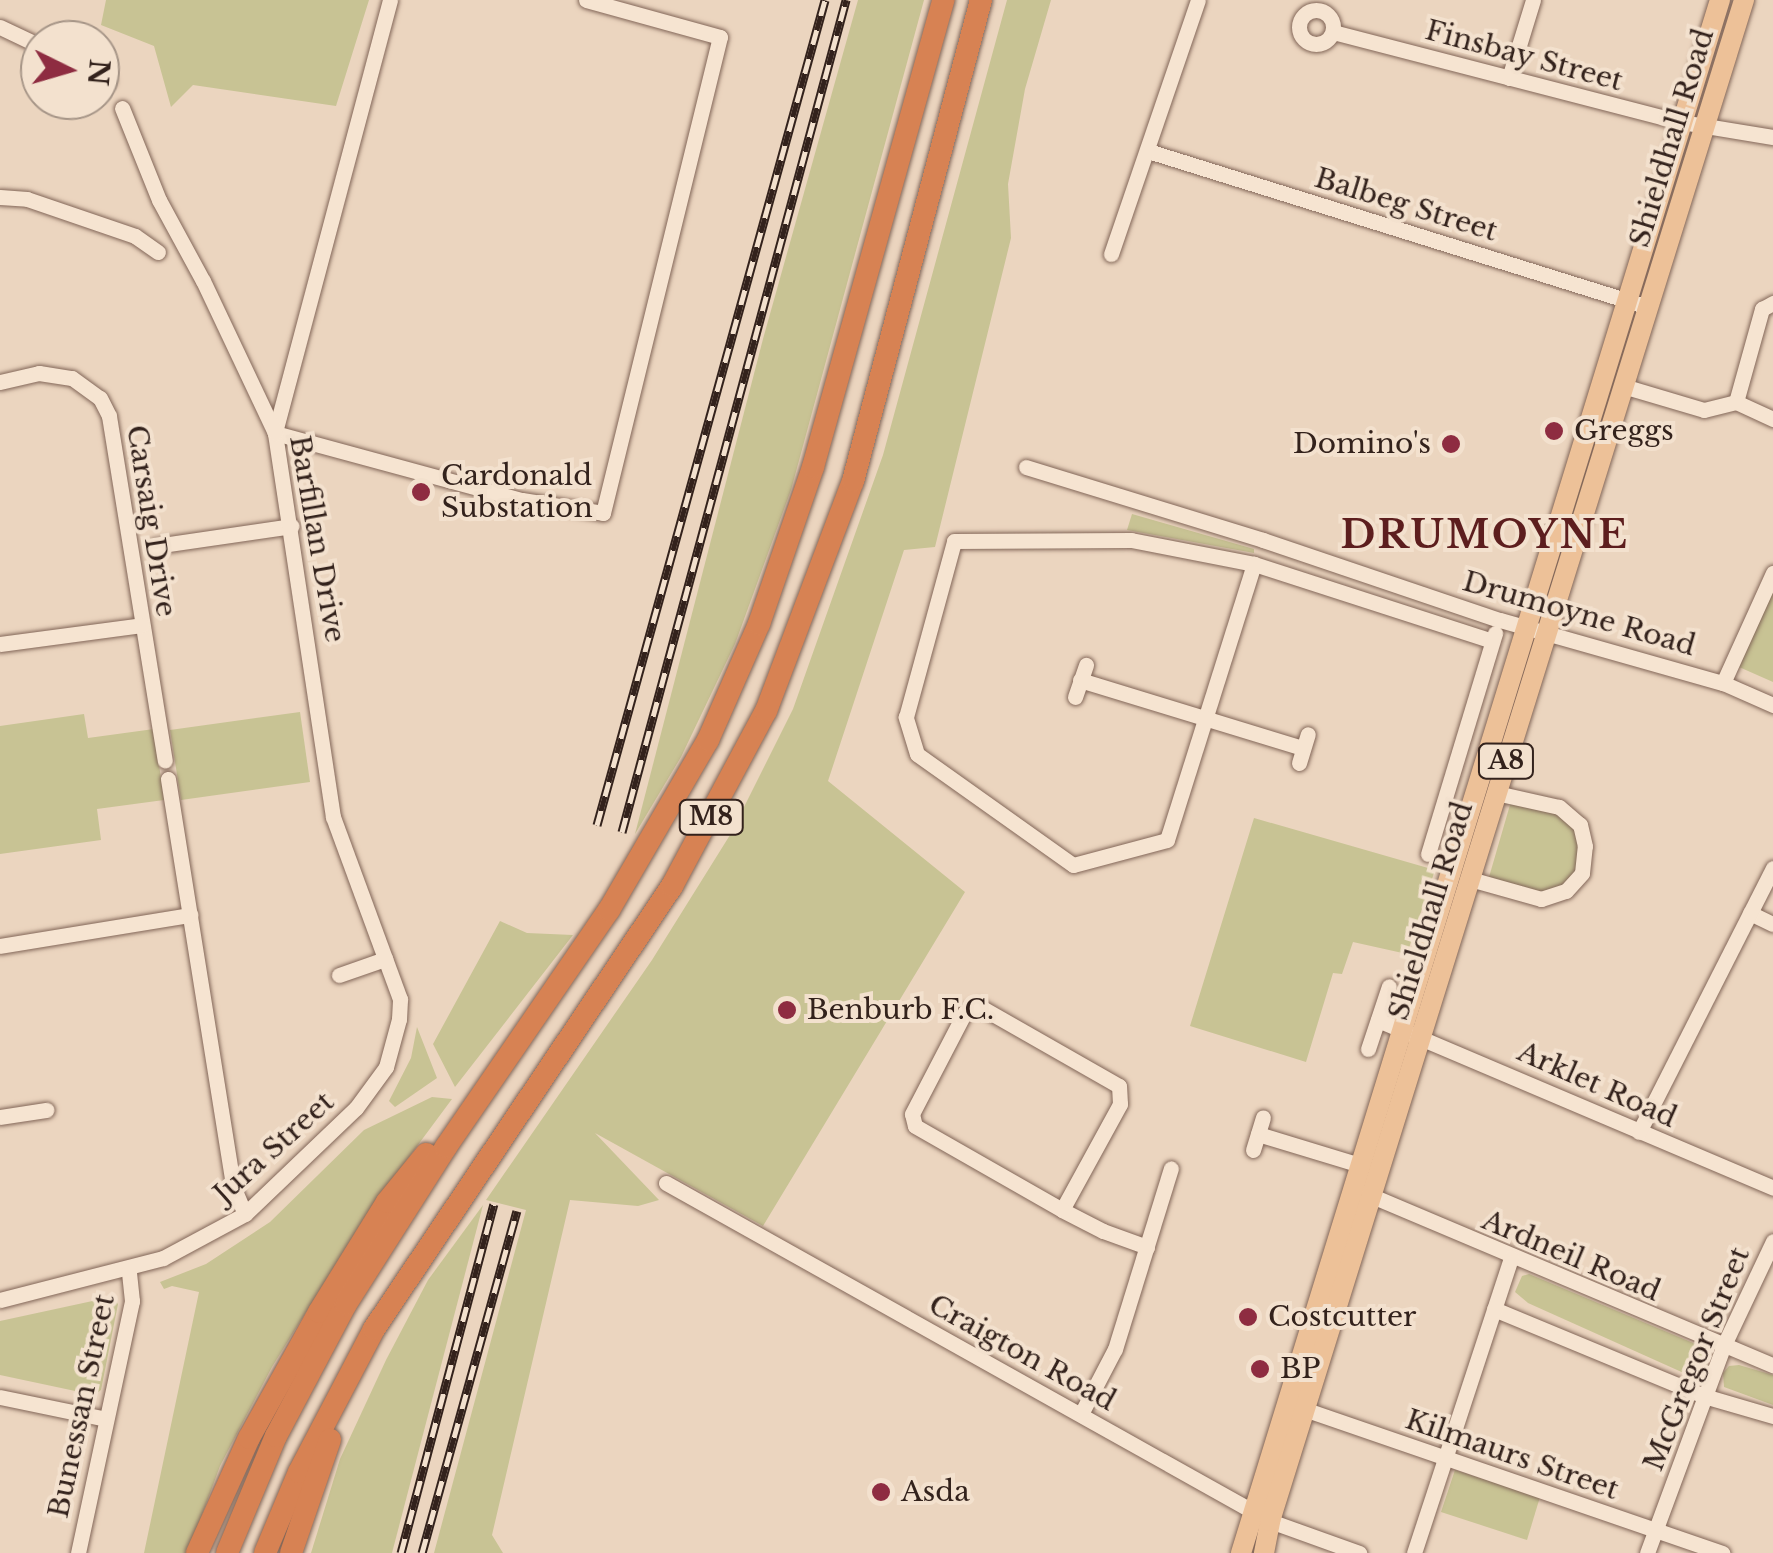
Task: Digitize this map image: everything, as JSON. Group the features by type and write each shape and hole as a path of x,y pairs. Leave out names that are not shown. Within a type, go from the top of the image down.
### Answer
{"highway":[{"name":"M8","path":"226,1553 276,1436 346,1304 446,1148 609,910 680,794 759,624 824,430 941,0"},
{"name":"M8","path":"265,1553 299,1472 374,1330 672,886 766,710 852,481 981,0"},
{"path":"196,1553 258,1422 358,1248 388,1202 528,1031"},
{"path":"291,1553 374,1330"}],"main road":[{"name":"Shieldhall Road","path":"1264,1553 1262,1516 1284,1403 1423,1036 1496,792 1626,300 1720,0"},
{"name":"Shieldhall Road","path":"1241,1553 1262,1516 1306,1409 1362,1193 1360,1165 1400,1027 1624,386 1744,0"}],"street":[{"path":"390,0 276,433 522,500 603,512 720,36 586,0"},
{"path":"1111,254 1198,0"},
{"path":"1509,78 1533,0"},
{"name":"Finsbay Street","path":"1332,32 1682,122 1773,137"},
{"name":"Barfillan Drive","path":"122,108 159,200 204,280 276,433 333,817 400,999"},
{"name":"Balbeg Street","path":"1148,151 1648,306"},
{"path":"0,197 27,199 135,236 158,252"},
{"path":"1736,402 1762,309 1773,303"},
{"name":"Carsaig Drive","path":"0,382 58,374 84,384 100,398 110,416 166,760"},
{"path":"1624,386 1704,410 1736,402 1773,419"},
{"name":"Drumoyne Road","path":"1026,468 1264,540 1500,620 1723,683 1773,705"},
{"path":"155,546 292,526"},
{"name":"Drumoyne Road","path":"1207,718 1167,840 1073,866 917,754 906,717 954,542 1131,540 1254,564 1492,641"},
{"path":"1207,718 1254,564"},
{"path":"1723,683 1773,573"},
{"name":"Shieldhall Road","path":"1428,854 1500,620"},
{"path":"0,644 142,625"},
{"path":"1080,681 1303,748"},
{"path":"168,780 230,1168 245,1214"},
{"path":"1470,879 1541,898 1566,892 1582,872 1586,846 1580,825 1559,807 1496,792"},
{"path":"1640,1132 1773,868"},
{"path":"1750,913 1773,924"},
{"path":"0,946 190,915"},
{"path":"340,975 385,959"},
{"path":"1368,1050 1389,986"},
{"name":"Jura Street","path":"0,1300 129,1270 192,1245 245,1214 339,1127 374,1084 392,1052 400,999"},
{"path":"1062,1210 1120,1104 1119,1086 980,1006 965,1012 912,1114 914,1126 1062,1210 1147,1247"},
{"name":"Arklet Road","path":"1378,1020 1773,1188"},
{"path":"0,1117 46,1110"},
{"path":"1263,1117 1256,1142 1360,1165"},
{"path":"1081,1414 1115,1349 1172,1181"},
{"name":"Craigton Road","path":"666,1183 1262,1516 1359,1553"},
{"name":"Ardneil Road","path":"1362,1193 1773,1365"},
{"name":"McGregor Street","path":"1647,1553 1723,1347 1773,1241"},
{"path":"1414,1553 1510,1258"},
{"name":"Bunessan Street","path":"78,1553 132,1302 129,1270"},
{"path":"1494,1309 1704,1396 1773,1416"},
{"path":"0,1397 106,1419"},
{"name":"Kilmaurs Street","path":"1284,1403 1724,1553"}],"shaded area":[{"path":"106,0 369,0 336,106 193,85 171,107 154,46 120,33 120,20 102,20"},
{"path":"858,0 924,0 791,490 735,644 681,757 635,834 763,339"},
{"path":"1007,0 1051,0 1025,89 1008,184 1011,238 935,547 904,550 828,781 965,892 763,1226 595,1133 659,1200 638,1206 570,1200 492,1535 503,1553 434,1553 526,1210 486,1200 652,960 730,835 793,709 883,455"},
{"path":"1132,514 1254,549 1254,553 1127,530"},
{"path":"1773,590 1773,682 1739,667"},
{"path":"300,712 310,782 181,800 170,730"},
{"path":"84,714 88,738 154,729 164,800 97,809 101,840 0,854 0,726"},
{"path":"1512,798 1559,807 1580,825 1582,873 1541,899 1487,884"},
{"path":"1254,818 1435,870 1407,954 1353,942 1342,974 1333,973 1306,1062 1190,1026"},
{"path":"500,921 527,933 573,935 455,1087 433,1044"},
{"path":"417,1027 437,1078 395,1107 389,1101 411,1058"},
{"path":"432,1097 452,1099 366,1215 272,1367 220,1466 188,1553 144,1553 199,1292 172,1286 164,1289 160,1282 206,1264 270,1222 364,1130"},
{"path":"483,1205 392,1553 311,1553 340,1459 386,1360 428,1280"},
{"path":"1529,1274 1698,1345 1709,1357 1707,1366 1702,1373 1686,1374 1528,1303 1515,1292 1522,1276"},
{"path":"111,1297 118,1304 101,1390 94,1395 0,1375 0,1321"},
{"path":"1729,1366 1773,1375 1773,1405 1724,1387 1723,1373"},
{"path":"1455,1470 1540,1497 1527,1540 1441,1512"}],"railway":[{"path":"597,825 825,0"},
{"path":"622,832 846,0"},
{"path":"401,1553 494,1204"},
{"path":"422,1553 517,1211"}],"place":[{"name":"Greggs","path":"1554,431"},
{"name":"Domino's","path":"1451,444"},
{"name":"Cardonald Substation","path":"421,492"},
{"name":"Benburb F.C.","path":"787,1010"},
{"name":"Costcutter","path":"1248,1317"},
{"name":"BP","path":"1260,1369"},
{"name":"Asda","path":"881,1492"}],"district":[{"name":"DRUMOYNE","path":"1485,535"}]}
